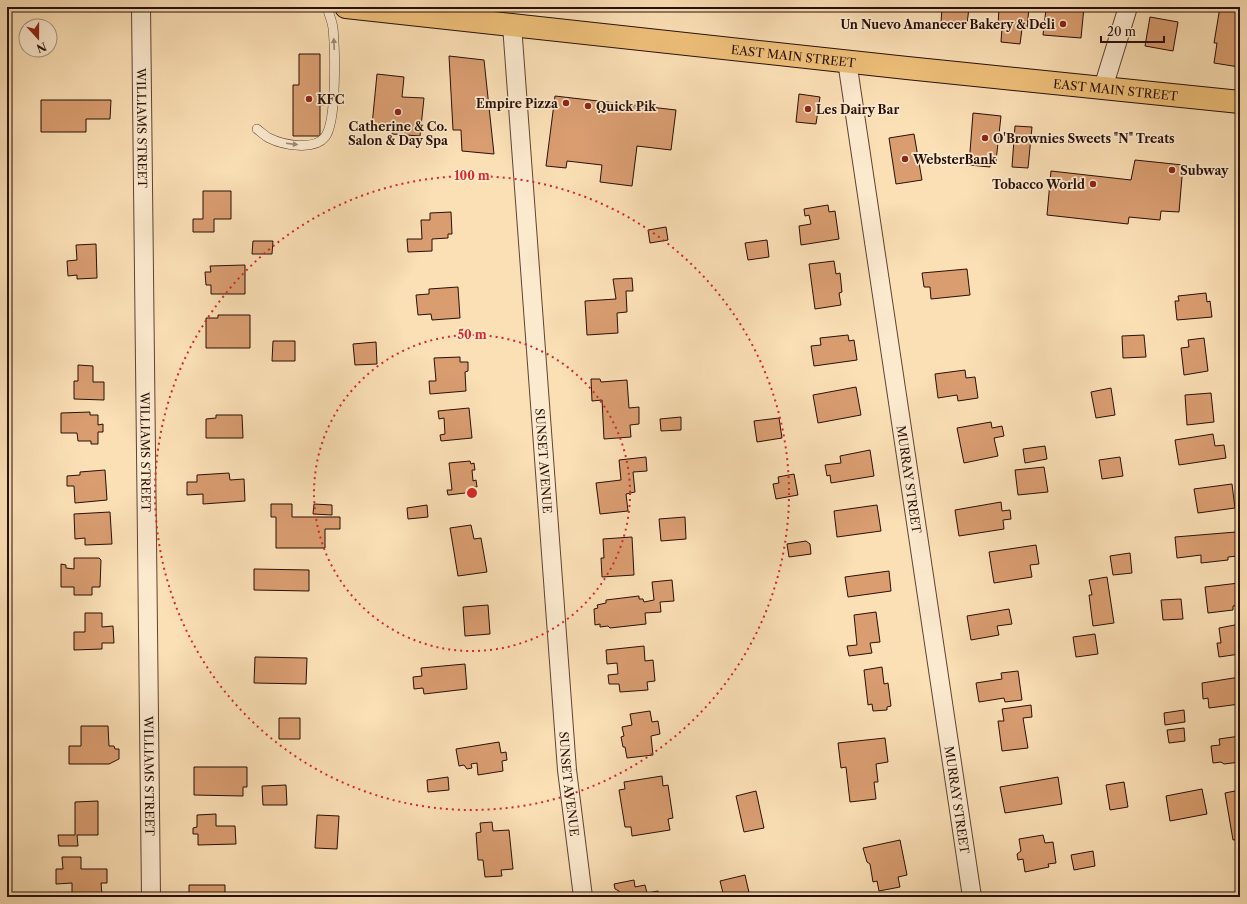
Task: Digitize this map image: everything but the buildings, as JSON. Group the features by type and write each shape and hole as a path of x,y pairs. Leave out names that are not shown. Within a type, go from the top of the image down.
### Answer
{"main road":[{"name":"EAST MAIN STREET","path":"346,7 1240,102"}],"street":[{"name":"WILLIAMS STREET","path":"141,7 151,897"},
{"path":"1103,88 1128,7"},
{"name":"SUNSET AVENUE","path":"512,25 567,770 583,897"},
{"name":"MURRAY STREET","path":"847,61 972,897"}],"lane":[{"path":"257,129 270,138 286,143 314,144 324,138 331,127 333,113 334,67 332,26 327,7"}],"place":[{"name":"Un Nuevo Amanecer Bakery & Deli","path":"1063,24"},
{"name":"KFC","path":"309,99"},
{"name":"Empire Pizza","path":"566,103"},
{"name":"Quick Pik","path":"588,106"},
{"name":"Les Dairy Bar","path":"808,109"},
{"name":"Catherine & Co. Salon & Day Spa","path":"398,112"},
{"name":"O'Brownies Sweets \"N\" Treats","path":"985,138"},
{"name":"WebsterBank","path":"905,159"},
{"name":"Subway","path":"1172,170"},
{"name":"Tobacco World","path":"1093,184"}]}
